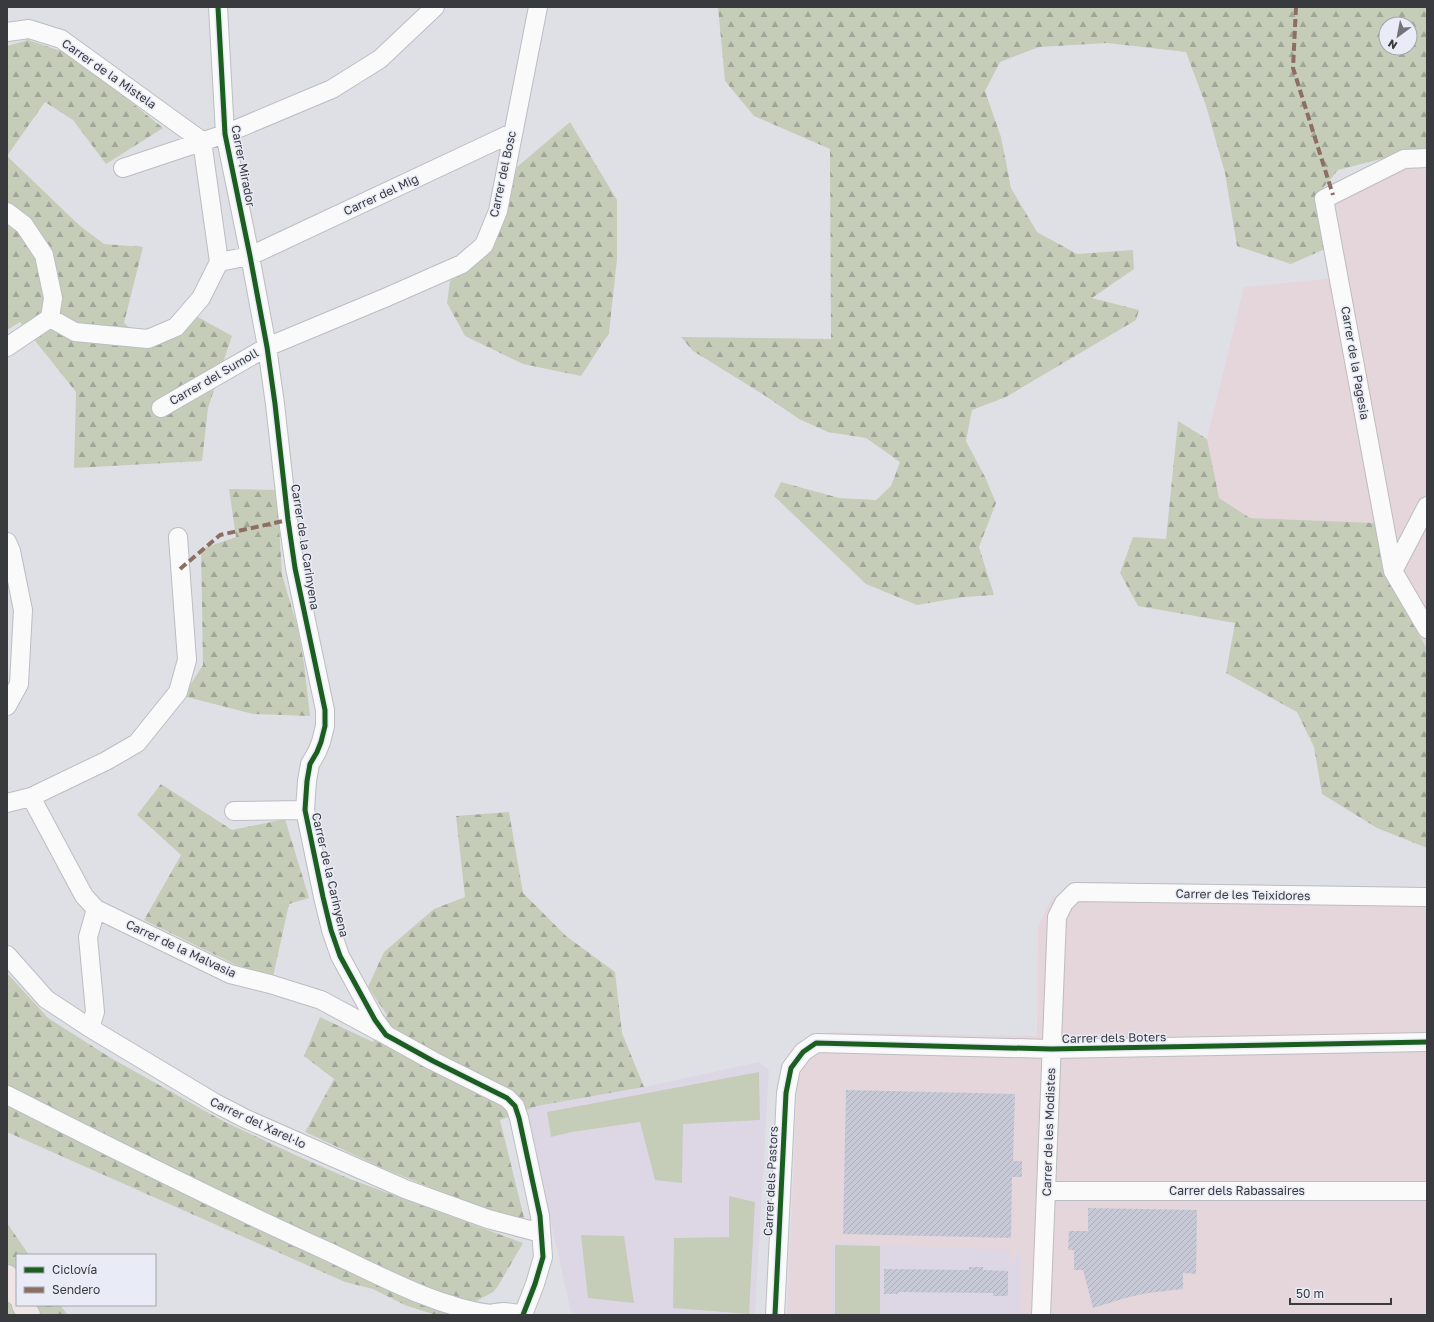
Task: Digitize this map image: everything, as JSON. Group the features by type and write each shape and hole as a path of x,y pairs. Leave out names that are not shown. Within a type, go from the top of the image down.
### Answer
{"highway":[{"path":"7,1276 16,1293"},
{"path":"24,1306 30,1315"}],"street":[{"name":"Carrer Mirador","path":"218,7 225,134 250,256"},
{"path":"123,168 225,134 332,89 380,60 435,7"},
{"name":"Carrer del Bosc","path":"267,347 462,264 484,245 498,211 512,133 538,7"},
{"name":"Carrer de la Mistela","path":"7,32 29,29 61,39 202,141"},
{"name":"Carrer del Mig","path":"219,262 250,256 512,133"},
{"path":"50,318 75,332 148,339 176,327 201,298 219,262 202,141"},
{"name":"Carrer de la Pagesia","path":"1427,158 1404,159 1324,199 1393,571 1427,629"},
{"path":"7,212 24,224 44,255 53,298 50,318 7,347"},
{"name":"Carrer de la Carinyena","path":"250,256 267,347 293,554 324,710 325,726 321,742 310,764 305,810 331,930 340,956 375,1020 386,1035 433,1061 507,1098 515,1106 540,1216 543,1257 535,1284 522,1315"},
{"name":"Carrer del Sumoll","path":"161,408 267,347"},
{"path":"1393,571 1427,506"},
{"path":"7,803 31,797 106,761 137,743 178,692 187,660 178,537"},
{"path":"7,542 23,610 19,684 7,706"},
{"name":"Carrer de la Malvasia","path":"31,797 84,896 96,909 230,974 270,984 321,1000 386,1035"},
{"path":"234,811 305,810"},
{"name":"Carrer de les Teixidores","path":"1064,903 1076,892 1427,897"},
{"name":"Carrer de les Modistes","path":"1042,1315 1057,917 1064,903"},
{"path":"90,1028 95,1012 88,937 96,909"},
{"name":"Carrer del Xarel·lo","path":"7,955 46,998 90,1028 215,1103 246,1119 405,1189 488,1219 541,1233"},
{"name":"Carrer dels Boters","path":"804,1052 816,1043 1052,1049 1427,1042"},
{"name":"Carrer dels Pastors","path":"775,1315 786,1093 791,1068 804,1052"},
{"path":"7,1095 250,1216 435,1301 472,1312 488,1314 506,1312 522,1315"},
{"name":"Carrer dels Rabassaires","path":"1046,1191 1427,1191"},
{"path":"435,1301 446,1315"}],"shaded area":[{"path":"1427,163 1427,649 1388,579 1375,523 1250,518 1219,498 1207,439 1244,287 1345,277 1331,202 1406,164"},
{"path":"1074,882 1427,887 1427,1315 787,1315 799,1047 832,1032 1037,1036 1038,927 1051,900"},
{"path":"759,1062 769,1070 755,1315 579,1315 571,1312 526,1110 537,1106 644,1087"},
{"path":"832,1243 1010,1250 1010,1262 1016,1262 1016,1255 1022,1256 1022,1315 832,1315"}],"green space":[{"path":"718,7 1427,7 1427,150 1412,151 1338,170 1318,194 1325,249 1291,264 1237,246 1225,173 1206,106 1186,52 1107,43 1039,47 1000,62 985,91 1001,137 1011,188 1037,232 1077,254 1133,250 1134,269 1092,298 1139,310 1136,320 1006,397 972,410 966,441 985,477 996,503 979,547 994,595 964,597 917,605 866,584 774,496 781,482 839,498 876,500 891,486 900,462 866,438 828,432 799,419 764,395 693,351 681,337 831,339 830,149 754,116 725,81"},
{"path":"28,40 73,55 163,128 106,164 73,120 45,102 7,156 7,46"},
{"path":"570,122 617,200 617,259 609,333 581,376 523,364 465,336 447,303 450,281 484,258 505,213 517,167"},
{"path":"7,156 79,225 104,244 143,247 124,323 151,344 198,317 232,336 208,408 202,461 74,468 76,392 20,322 7,330"},
{"path":"1178,421 1207,439 1219,498 1250,518 1375,523 1388,579 1427,649 1427,848 1377,828 1322,794 1314,747 1297,712 1226,673 1235,623 1138,606 1120,573 1133,537 1166,539"},
{"path":"229,489 277,490 282,575 297,625 304,663 310,716 253,714 183,696 203,665 201,549 236,537"},
{"path":"161,784 232,830 285,819 309,898 289,904 273,977 236,965 144,920 181,855 137,815"},
{"path":"509,812 523,893 566,936 615,972 622,1033 644,1087 537,1106 500,1120 526,1226 387,1170 305,1132 334,1079 304,1056 320,1017 373,1042 387,1015 368,987 384,952 434,909 465,897 456,816"},
{"path":"7,973 48,1018 111,1058 223,1121 350,1179 523,1243 493,1292 471,1304 457,1315 436,1315 407,1306 373,1289 345,1282 7,1132"},
{"path":"759,1072 760,1120 683,1124 682,1183 655,1180 640,1122 572,1132 551,1137 547,1112"},
{"path":"729,1196 755,1202 749,1314 673,1308 674,1238 729,1237"},
{"path":"7,1223 28,1254 16,1254 16,1306 61,1306 68,1315 7,1315"},
{"path":"581,1235 624,1236 634,1303 588,1298"},
{"path":"835,1245 880,1246 880,1315 835,1315"}],"building":[{"path":"846,1090 1015,1094 1013,1161 1022,1161 1022,1177 1012,1177 1011,1238 843,1234"},
{"path":"1088,1208 1197,1210 1196,1274 1183,1273 1183,1289 1129,1297 1093,1308 1083,1270 1074,1270 1074,1250 1068,1250 1069,1231 1088,1231"},
{"path":"969,1267 983,1267 983,1270 1008,1271 1008,1296 993,1296 993,1293 898,1292 898,1294 884,1294 884,1269 969,1270"}],"marked path":[{"path":"1296,7 1293,68 1333,195"},
{"path":"180,569 220,535 288,520"}],"cycle path":[{"path":"218,7 225,134 267,347 295,568 325,710 325,726 321,742 310,764 305,810 323,897 331,930 340,956 375,1020 386,1035 433,1061 507,1098 515,1106 519,1118 540,1216 543,1257 535,1284 523,1315"},
{"path":"775,1315 786,1093 791,1068 803,1052 816,1043 1051,1049 1427,1042"}]}
